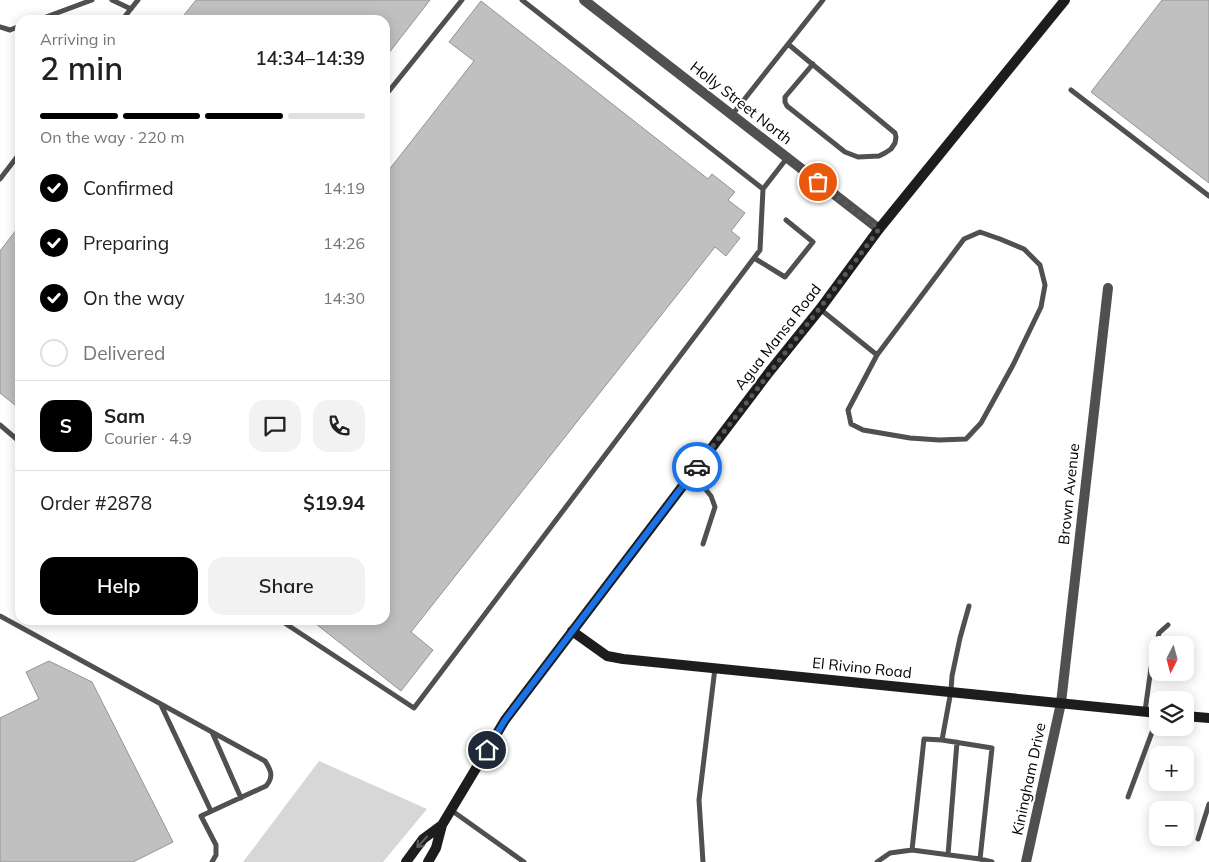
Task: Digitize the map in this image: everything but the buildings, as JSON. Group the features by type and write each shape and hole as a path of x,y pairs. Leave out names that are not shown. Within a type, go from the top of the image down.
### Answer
{"main road":[{"name":"Agua Mansa Road","path":"428,862 436,848 442,825 505,720 770,371 820,309 879,229 1065,0"},
{"name":"El Rivino Road","path":"572,631 607,656 623,659 1149,713"},
{"path":"1194,717 1209,718"},
{"name":"Agua Mansa Road","path":"406,862 423,839 442,825"}],"street":[{"name":"Holly Street North","path":"584,0 879,229"},
{"name":"Brown Avenue","path":"1061,703 1108,288"},
{"name":"Kiningham Drive","path":"1027,862 1061,703"}],"lane":[{"path":"52,15 92,0"},
{"path":"112,0 130,9"},
{"path":"126,15 138,0"},
{"path":"390,90 462,0"},
{"path":"522,0 763,189"},
{"path":"732,115 822,0"},
{"path":"0,27 10,30 15,28"},
{"path":"788,44 813,64 894,133 896,137 895,143 891,149 879,156 858,157 845,152 787,106 785,102 786,97 813,64"},
{"path":"1071,90 1209,196"},
{"path":"288,625 414,708 760,250 763,189 787,158"},
{"path":"0,179 15,160"},
{"path":"754,258 785,276 813,242 786,220"},
{"path":"980,232 1024,250 1040,265 1046,285 1041,307 1013,365 981,424 966,439 910,438 863,430 851,424 848,410 877,355 964,239 980,232"},
{"path":"820,309 877,355"},
{"path":"0,425 15,438"},
{"path":"692,473 711,496 715,507 703,544"},
{"path":"942,740 952,676 969,606"},
{"path":"0,616 15,624"},
{"path":"16,625 264,761 271,770 270,781 266,786 202,816 216,845 216,854 212,862"},
{"path":"1144,712 1158,633 1168,625"},
{"path":"703,862 700,800 715,668"},
{"path":"161,705 211,811"},
{"path":"212,732 241,798"},
{"path":"1128,796 1150,736"},
{"path":"912,850 924,739 942,740 992,748 980,859"},
{"path":"948,855 957,742"},
{"path":"1198,839 1209,804"},
{"path":"451,810 524,862"},
{"path":"877,862 890,853 912,850 992,862"}],"shaded area":[{"path":"319,761 427,809 383,862 243,862"}],"way so far":[{"path":"697,467 820,309 879,229 818,182"}],"route":[{"path":"487,750 505,720 697,467"}]}
